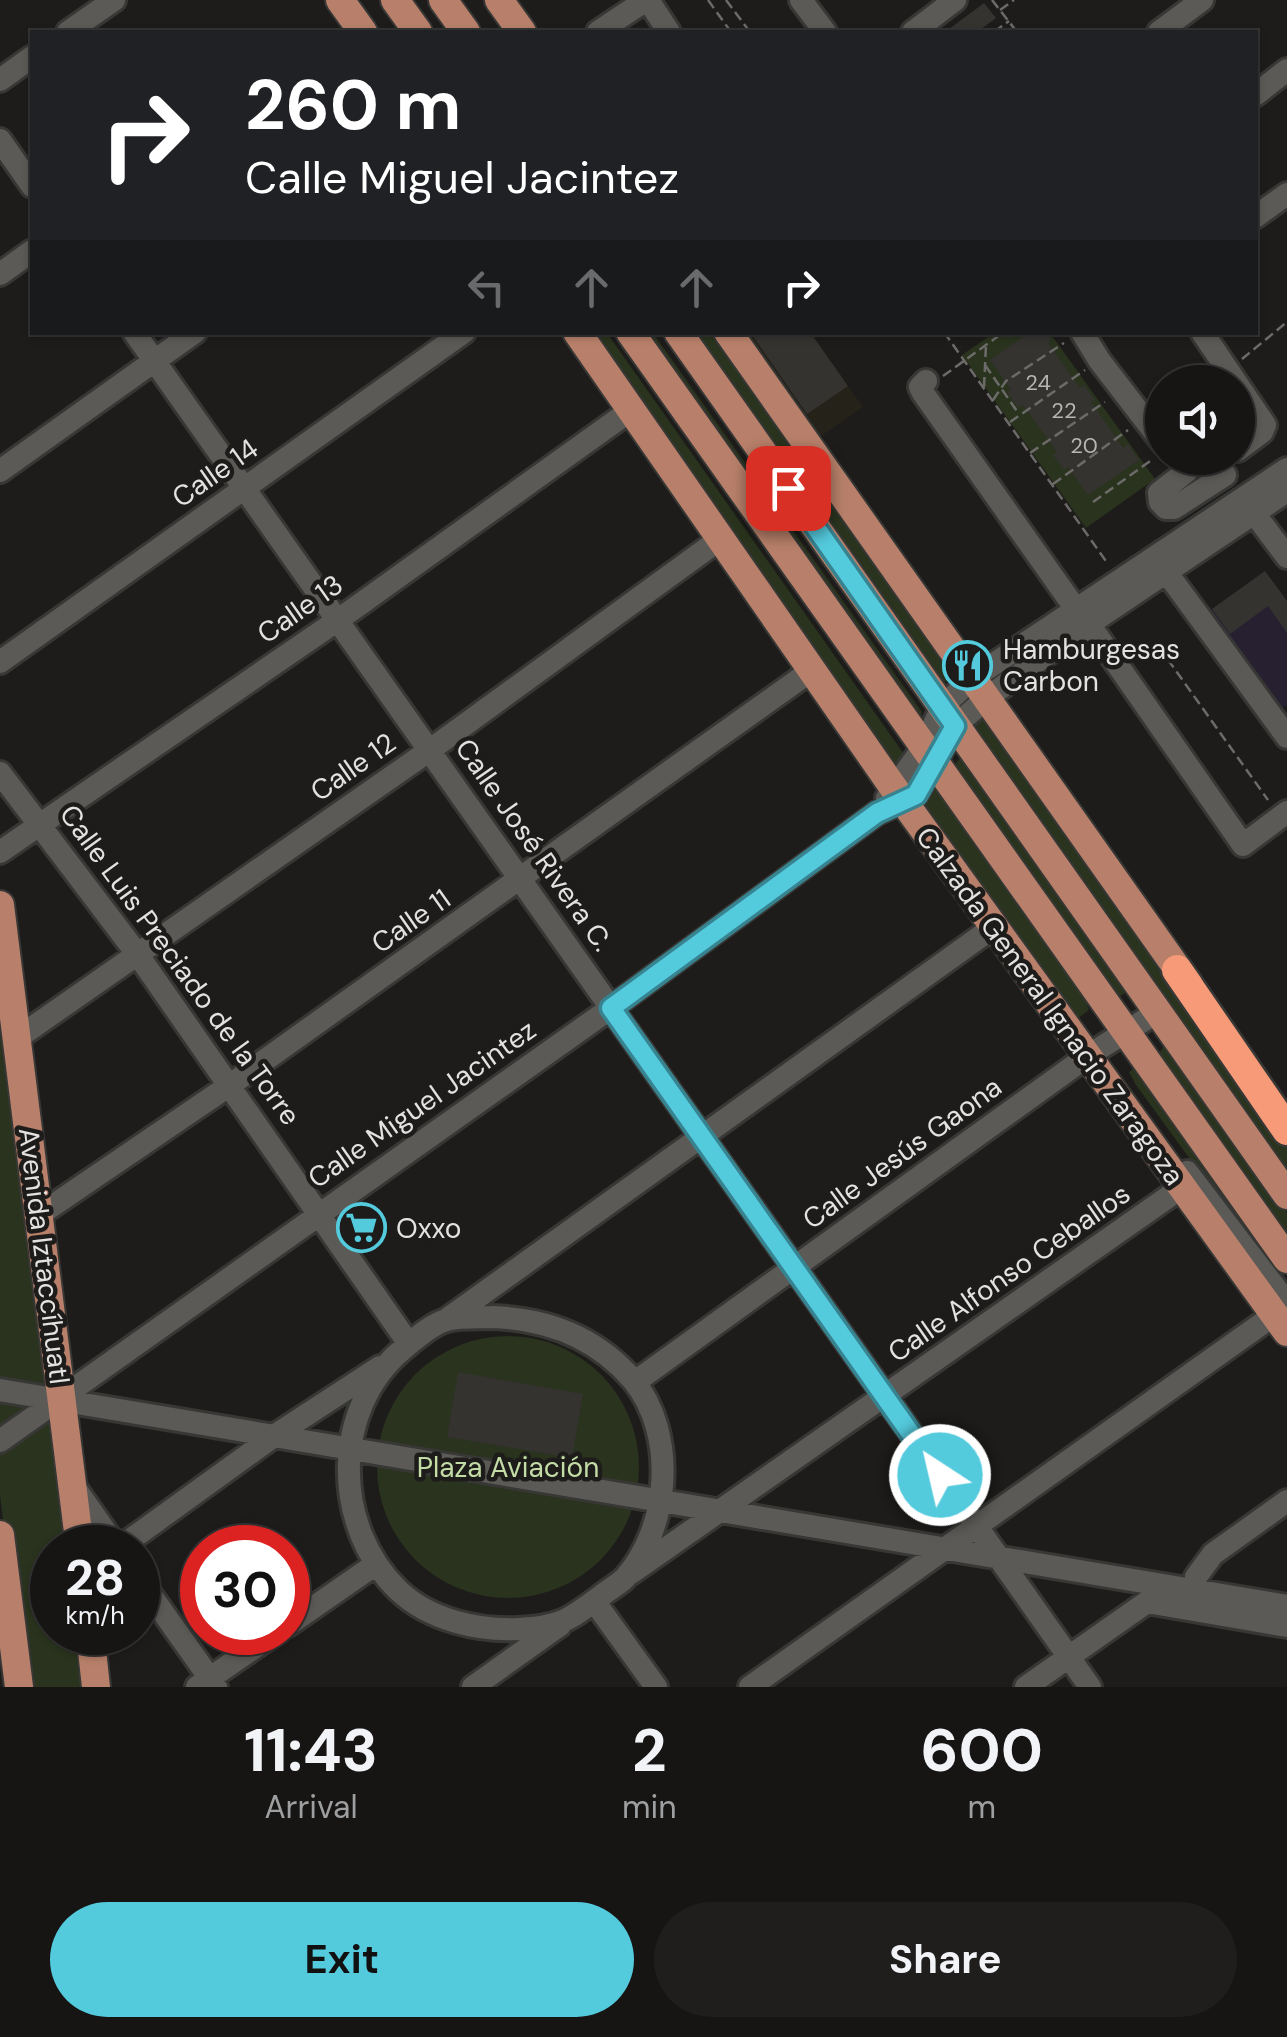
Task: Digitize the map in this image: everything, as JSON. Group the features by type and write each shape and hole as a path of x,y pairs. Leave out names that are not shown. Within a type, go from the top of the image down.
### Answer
{"highway":[{"path":"1177,970 1286,1109"}],"main road":[{"path":"396,0 417,30"},
{"path":"443,0 465,30"},
{"path":"498,0 520,30"},
{"name":"Calzada General Ignacio Zaragoza","path":"579,335 899,795 1181,1188 1240,1255 1283,1317"},
{"name":"Calzada General Ignacio Zaragoza","path":"632,335 1287,1259"},
{"path":"680,335 1287,1195"},
{"path":"730,335 1177,970"},
{"name":"Avenida Iztaccíhuatl","path":"0,905 77,1525"},
{"path":"0,1535 5,1610 19,1687"},
{"path":"93,1655 96,1687"}],"street":[{"path":"71,30 114,0"},
{"path":"601,30 647,0 669,30"},
{"path":"801,0 823,30"},
{"path":"922,17 955,0"},
{"path":"1162,30 1202,0"},
{"path":"0,80 30,58"},
{"path":"1258,92 1287,70"},
{"path":"0,140 30,183"},
{"path":"1258,216 1287,194"},
{"path":"0,274 30,253"},
{"name":"Calle José Rivera C.","path":"136,335 1090,1687"},
{"path":"0,471 191,335"},
{"name":"Calle 14","path":"0,662 460,335"},
{"path":"1204,335 1225,365"},
{"path":"1073,337 1099,360 1144,418"},
{"path":"926,381 920,388 923,394 1243,845 1284,815"},
{"name":"Calle 13","path":"0,852 338,620 630,410"},
{"path":"1255,410 1265,425 1255,437"},
{"path":"948,716 980,688 1160,564 1287,468"},
{"path":"1173,475 1159,493 1166,508 1174,508 1212,475"},
{"path":"1082,616 1119,579 1160,564 1287,491"},
{"path":"1254,513 1287,557"},
{"name":"Calle 12","path":"16,1039 430,750 720,539"},
{"path":"1160,564 1287,736"},
{"name":"Calle 11","path":"39,1215 521,880 812,670"},
{"name":"Calle Miguel Jacintez","path":"0,1442 611,1008 877,813 899,795 929,757 948,716"},
{"name":"Calle Luis Preciado de la Torre","path":"0,772 138,956 409,1344"},
{"path":"150,1525 274,1436 387,1362 994,926"},
{"name":"Calle Jesús Gaona","path":"634,1382 1088,1055 1158,1010"},
{"path":"1088,1055 1123,1089 1240,1255"},
{"name":"Calle Alfonso Ceballos","path":"560,1625 1181,1188"},
{"path":"750,1687 1283,1317"},
{"path":"446,1320 529,1318 568,1331 604,1353 634,1382 654,1420 662,1461 661,1501 648,1541 624,1578"},
{"path":"387,1362 362,1403 348,1449 352,1507 376,1564 401,1593 436,1614 477,1628 560,1625"},
{"path":"0,1390 725,1509 1285,1608"},
{"path":"71,1482 102,1525"},
{"path":"1196,1578 1213,1554 1287,1501"},
{"path":"1040,1550 1196,1578 1285,1608"},
{"path":"310,1610 376,1564"},
{"path":"594,1601 656,1687"},
{"path":"1026,1687 1146,1602 1285,1608"},
{"path":"160,1611 208,1684 246,1655"},
{"path":"474,1687 560,1625"}],"path":[{"path":"708,0 730,30"},
{"path":"726,0 748,30"},
{"path":"992,0 1016,30"},
{"path":"1000,10 1014,0"},
{"path":"997,30 1009,21"},
{"path":"1235,365 1287,322"},
{"path":"946,335 1119,579"},
{"path":"926,381 930,385 1000,335"},
{"path":"993,401 1006,381 1073,337"},
{"path":"984,388 986,344"},
{"path":"1008,423 1099,360"},
{"path":"985,364 1020,415"},
{"path":"1030,453 1123,389"},
{"path":"1052,485 1144,418"},
{"path":"1093,502 1145,465"},
{"path":"1159,647 1284,815"}],"shaded area":[{"path":"743,335 811,335 863,407 817,439"},
{"path":"1265,571 1287,601 1287,705 1279,710 1208,612"}],"green space":[{"path":"584,335 608,335 906,757 897,768 889,766"},
{"path":"636,335 654,335 922,712 920,724"},
{"path":"679,335 711,335 951,674 940,689"},
{"path":"991,335 1051,335 1145,465 1145,475 1155,479 1086,528 962,355"},
{"path":"987,712 1287,1132 1287,1170 977,731 976,726"},
{"path":"960,758 966,759 1125,984 1126,992 1121,996 1113,993 959,772 956,763"},
{"path":"932,785 940,790 1085,999 1089,1010 1077,1019 930,815 921,799"},
{"path":"0,943 73,1525 30,1525 30,1655 87,1655 90,1687 24,1687 0,1495"},
{"path":"1166,1044 1287,1213 1287,1237 1163,1060 1159,1053"},
{"path":"1133,1069 1140,1073 1287,1281 1261,1257 1136,1085 1129,1072"},
{"name":"Plaza Aviación","path":"508,1336 534,1338 558,1346 601,1374 629,1417 637,1441 637,1493 629,1517 601,1560 558,1588 534,1596 508,1598 482,1596 458,1588 415,1560 387,1517 379,1493 377,1467 379,1441 387,1417 415,1374 458,1346 482,1338"}],"building":[{"path":"984,3 996,18 980,30 948,30"},
{"path":"752,335 812,335 848,386 807,414"},
{"path":"1026,335 1048,335 1051,340 1048,343 1080,388 1084,385 1095,400 1091,402 1123,448 1128,444 1139,460 1088,495 1068,467 1064,470 1053,455 1057,452 1023,405 1018,408 1007,392 1011,390 990,360"},
{"path":"1265,571 1287,601 1287,633 1268,606 1230,634 1212,609"},
{"path":"458,1372 583,1394 572,1458 447,1437"}],"place":[{"name":"Hamburgesas Carbon","path":"968,665"},
{"name":"Oxxo","path":"361,1228"}],"route":[{"path":"788,488 955,726 916,795 877,813 611,1008 940,1475"}]}
